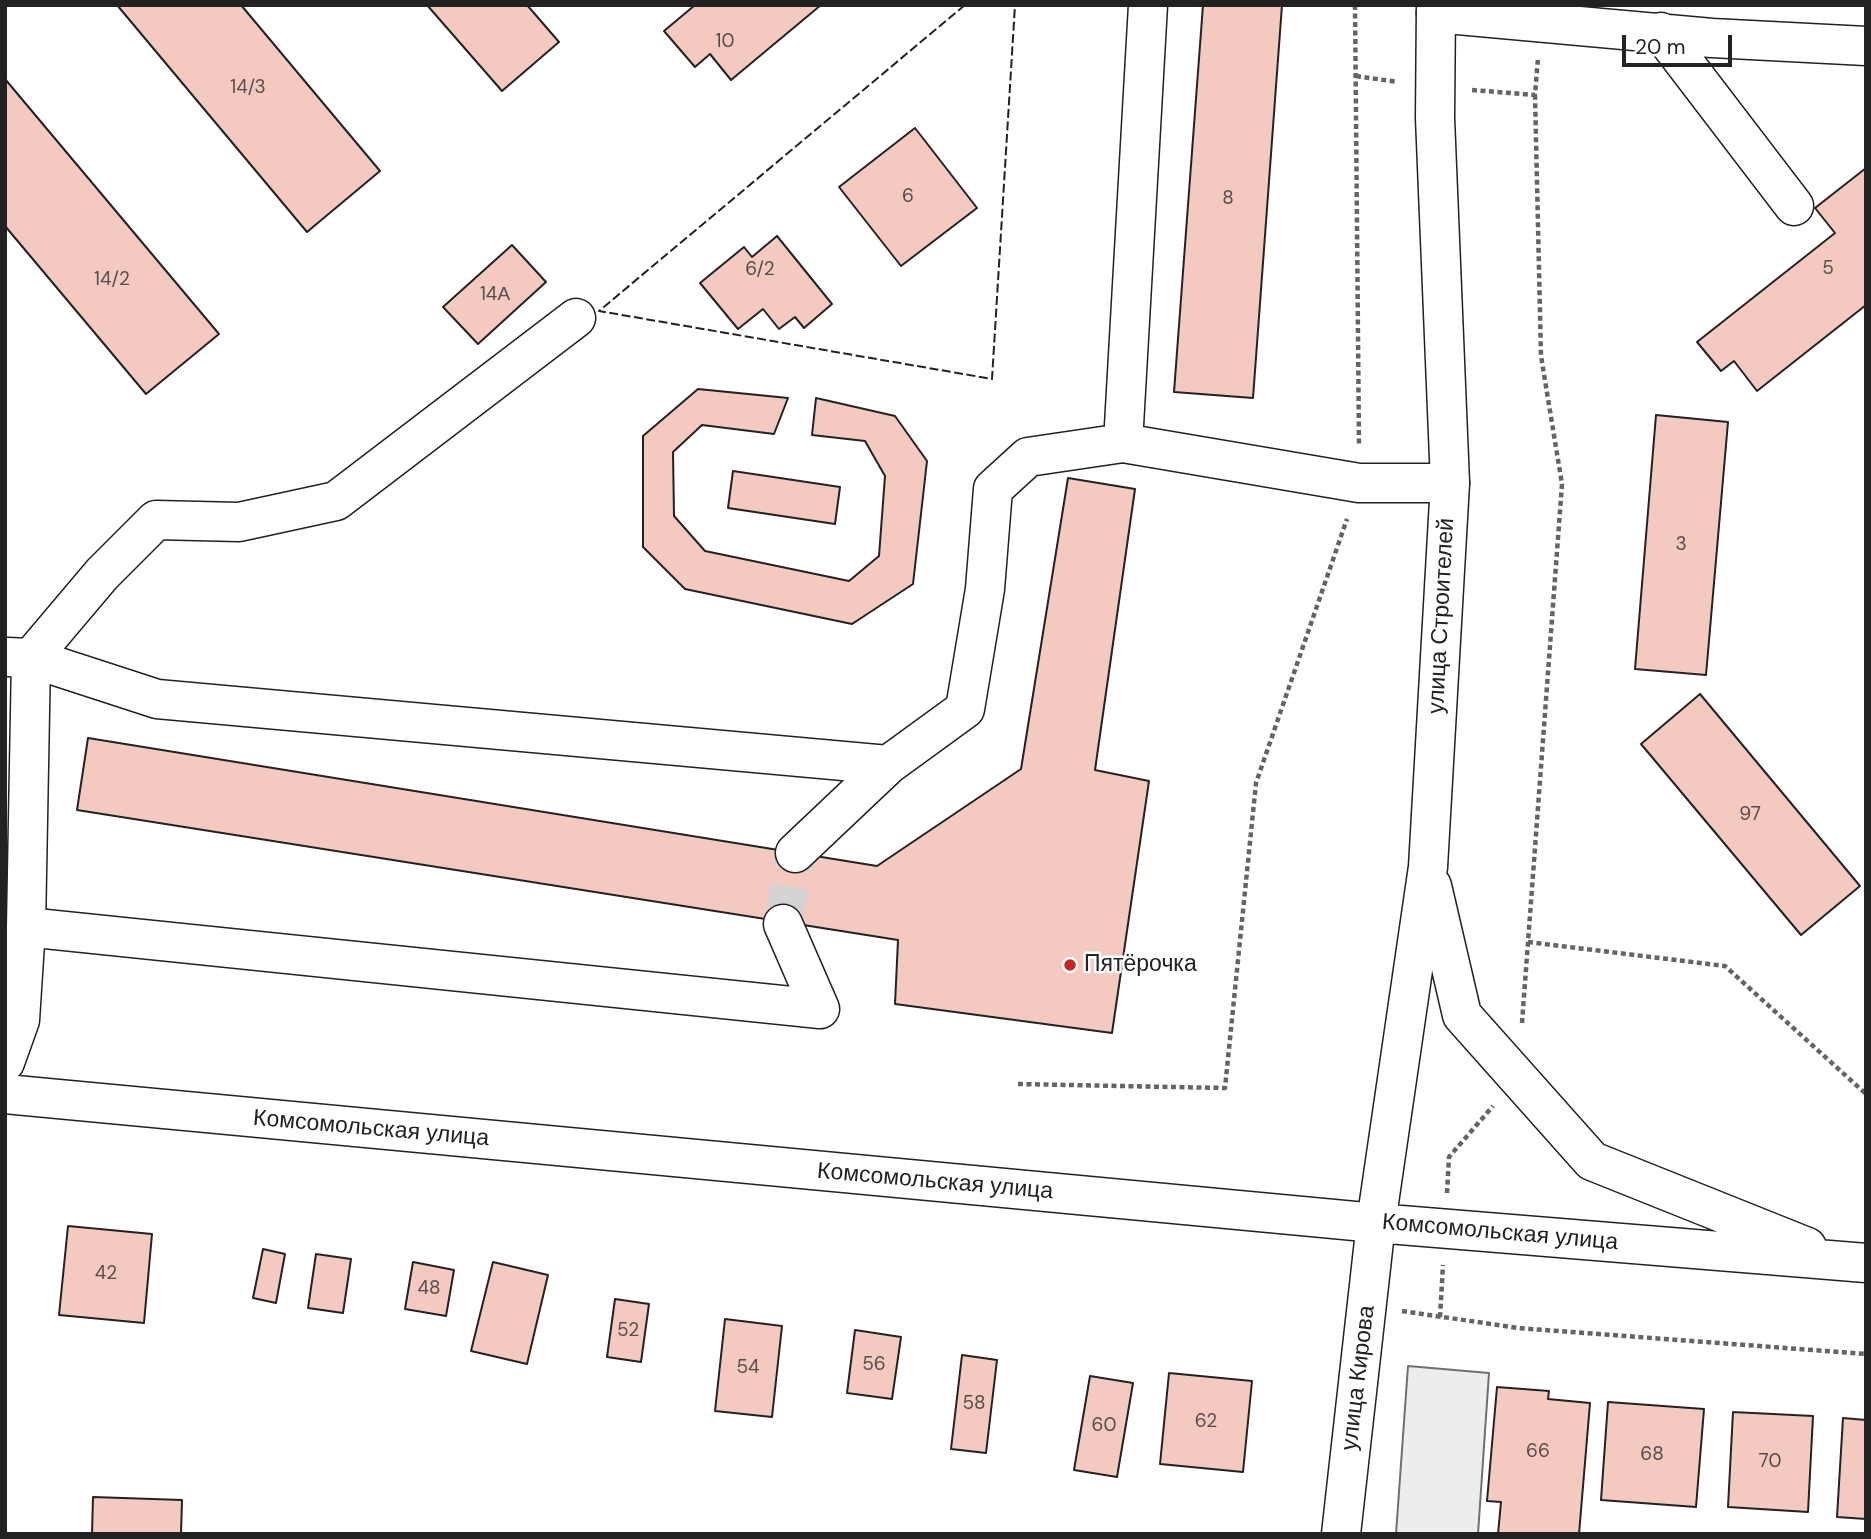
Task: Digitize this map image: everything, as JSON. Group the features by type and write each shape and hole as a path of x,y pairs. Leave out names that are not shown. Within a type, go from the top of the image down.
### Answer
{"main road":[{"path":"1123,443 1148,5"},
{"path":"1436,9 1661,32 1866,46"},
{"name":"улица Строителей","path":"1376,1223 1428,867 1450,483 1435,118 1436,9"},
{"path":"1661,32 1794,206"},
{"path":"5,1062 20,1020 26,927 18,657 156,520 239,522 336,501 576,318"},
{"path":"795,853 888,765 965,709 985,589 993,489 1028,457 1123,443 1359,483 1450,483"},
{"path":"18,657 157,699 888,765"},
{"path":"1428,867 1462,1015 1592,1161 1855,1263"},
{"path":"26,927 820,1009 783,924"},
{"name":"Комсомольская улица","path":"5,1094 1376,1223 1855,1263"},
{"name":"улица Кирова","path":"1341,1534 1376,1223"}],"path":[{"path":"1017,1084 1225,1088 1256,783 1359,483 1355,5"},
{"path":"1440,1317 1449,1157 1518,1078 1562,484 1541,356 1535,95"},
{"path":"1528,942 1725,967 1866,1094"},
{"path":"1394,1310 1518,1328 1866,1354"}],"shaded area":[{"path":"1408,1366 1489,1373 1478,1534 1396,1534"}],"building":[{"path":"117,5 241,5 380,171 307,232"},
{"path":"427,5 527,5 559,42 502,91"},
{"path":"695,5 821,5 731,80 710,54 695,67 664,31"},
{"path":"1203,5 1282,5 1253,398 1174,392"},
{"path":"5,79 219,334 146,394 5,226"},
{"path":"915,128 977,208 901,266 839,187"},
{"path":"1866,168 1866,305 1757,391 1734,361 1721,371 1697,342 1835,233 1815,208"},
{"path":"777,236 832,304 804,328 795,317 779,329 763,309 738,329 700,283 744,247 752,257"},
{"path":"512,245 546,282 478,344 443,307"},
{"path":"698,389 788,398 774,434 702,425 673,452 674,516 705,551 849,581 879,556 885,476 865,441 812,435 816,398 895,416 927,461 913,584 852,624 685,589 643,547 643,436"},
{"path":"1656,415 1728,422 1706,675 1635,669"},
{"path":"733,471 840,487 835,524 728,508"},
{"path":"1068,478 1135,489 1095,770 1149,781 1112,1033 895,1004 898,940 77,810 88,738 877,866 1021,769"},
{"path":"1700,694 1860,886 1801,935 1641,744"},
{"path":"68,1226 152,1234 144,1323 59,1315"},
{"path":"263,1249 285,1254 276,1303 253,1298"},
{"path":"316,1254 351,1259 343,1313 308,1308"},
{"path":"413,1262 454,1270 446,1316 405,1309"},
{"path":"493,1262 548,1275 527,1364 471,1351"},
{"path":"615,1299 649,1304 641,1362 607,1357"},
{"path":"725,1319 782,1326 772,1417 715,1411"},
{"path":"855,1330 901,1337 892,1399 847,1393"},
{"path":"962,1355 997,1360 986,1453 951,1449"},
{"path":"1169,1373 1252,1381 1243,1472 1160,1464"},
{"path":"1090,1376 1133,1383 1117,1477 1074,1470"},
{"path":"1497,1387 1549,1391 1548,1399 1590,1403 1579,1534 1498,1534 1501,1502 1487,1501"},
{"path":"1608,1402 1704,1409 1696,1507 1601,1500"},
{"path":"1733,1412 1813,1416 1808,1512 1728,1507"},
{"path":"1843,1418 1866,1420 1866,1519 1837,1517"},
{"path":"93,1497 182,1500 181,1534 92,1534"}],"tunnel":[{"path":"783,924 795,853"}],"fence":[{"path":"965,5 599,311 992,379 1015,5"}],"place":[{"name":"Пятёрочка","path":"1070,965"}]}
